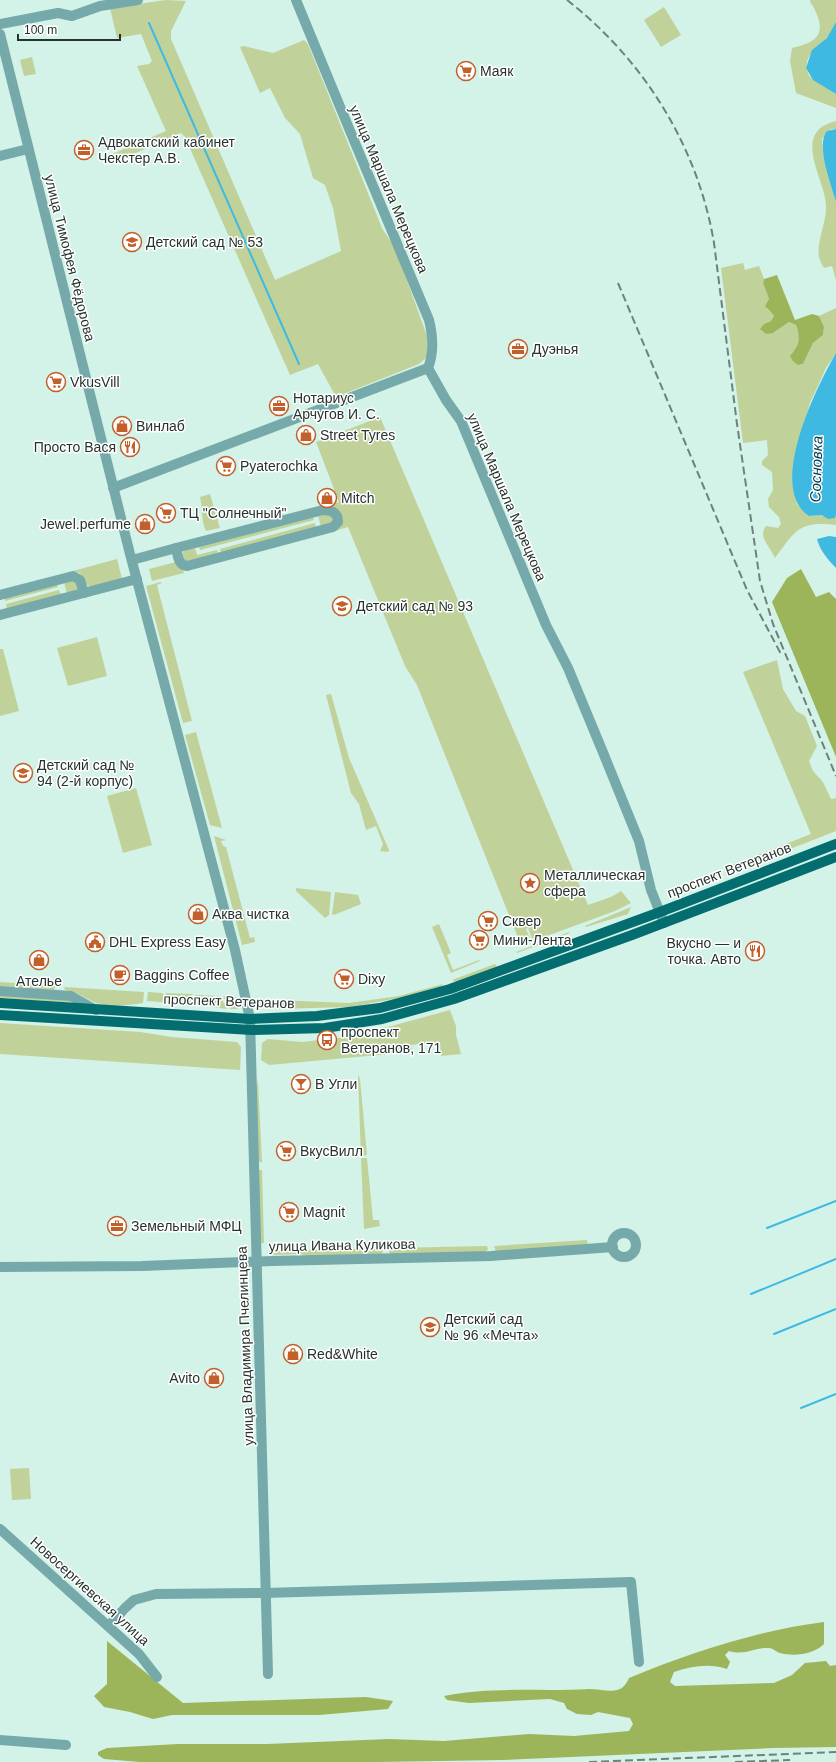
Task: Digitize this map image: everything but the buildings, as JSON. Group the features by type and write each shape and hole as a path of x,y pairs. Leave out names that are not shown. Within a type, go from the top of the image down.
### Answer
{"main road":[{"name":"проспект Ветеранов","path":"0,1004 250,1018 316,1016 349,1013 412,1000 450,989 660,912 836,844"},
{"name":"проспект Ветеранов","path":"0,1015 252,1030 325,1028 382,1019 454,999 664,923 836,857"}],"street":[{"path":"0,24 58,13 72,16 100,6 137,0"},
{"name":"улица Маршала Мерецкова","path":"296,0 361,162 384,209 428,320 432,337 432,355 428,368 439,389 461,421 546,624 587,713 639,841 651,890 664,923"},
{"name":"улица Тимофея Фёдорова","path":"0,35 136,579"},
{"path":"0,156 28,149"},
{"path":"114,488 428,368"},
{"path":"132,560 176,548 323,510 334,512 338,519 337,524 334,527 187,566 183,566 180,563 176,548"},
{"path":"0,594 73,576 80,580 84,593"},
{"path":"0,615 136,579"},
{"name":"улица Владимира Пчелинцева","path":"136,579 235,950 252,1030 256,1262 268,1674"},
{"path":"0,991 71,996 96,1010"},
{"name":"улица Ивана Куликова","path":"0,1266 142,1266 491,1256 613,1247"},
{"name":"Новосергиевская улица","path":"0,1529 140,1654 157,1677"},
{"path":"109,1626 134,1600 150,1595 631,1582 639,1662"},
{"path":"0,1740 66,1745"}],"green space":[{"path":"166,0 186,1 171,31 171,39 275,280 341,251 333,208 325,185 313,178 300,134 285,118 270,88 260,93 240,47 244,46 273,53 304,40 308,44 382,228 396,250 427,336 427,357 419,364 336,397 318,364 290,375 185,137 181,133 113,163 110,155 166,131 137,66 149,64 152,61 141,34 117,38 110,8"},
{"path":"810,0 836,0 836,22 833,30 811,54 807,68 810,77 836,94 836,108 796,93 790,61 792,48 814,40 818,36 820,30 818,17 814,7 810,3"},
{"path":"664,7 681,35 661,47 644,20"},
{"path":"32,57 36,74 24,76 20,60"},
{"path":"836,121 836,129 831,129 822,139 823,153 836,202 836,280 832,266 824,268 819,257 818,251 825,218 826,205 813,157 812,146 815,135 822,127"},
{"path":"743,263 745,270 759,266 764,279 763,283 769,299 767,309 774,316 771,321 764,324 773,333 789,322 796,325 800,334 796,349 798,365 803,364 813,343 823,335 824,327 819,316 836,308 836,353 826,368 810,403 794,461 793,486 797,504 809,516 822,515 835,518 836,515 836,525 824,524 806,526 788,540 775,558 763,534 766,526 778,528 781,524 779,517 769,507 768,499 773,490 772,472 762,465 762,461 768,455 767,440 743,443 721,268"},
{"path":"777,275 795,320 812,314 819,316 824,327 823,335 813,343 803,364 798,365 790,356 797,345 799,337 796,325 789,322 773,333 766,334 760,329 764,324 771,321 774,316 765,306 769,299 763,283 764,279"},
{"path":"380,417 588,905 611,897 621,891 631,903 615,911 533,941 528,928 526,929 531,941 521,945 417,685 405,666 348,527 335,531 340,525 326,506 339,502 316,442"},
{"path":"210,494 220,528 206,531 203,523 200,497"},
{"path":"330,513 334,522 321,527 318,515"},
{"path":"313,517 314,520 200,550 199,547"},
{"path":"315,523 316,528 221,554 220,549"},
{"path":"195,548 197,555 217,550 218,554 184,562 182,554 184,551"},
{"path":"117,559 122,579 91,587 86,584 80,573 73,571"},
{"path":"176,562 183,569 184,573 152,581 149,569"},
{"path":"801,569 816,597 829,592 836,599 836,757 772,602 787,578"},
{"path":"76,580 79,589 67,594 64,582"},
{"path":"162,583 157,585 192,721 183,723 146,586"},
{"path":"57,584 58,587 5,601 4,597"},
{"path":"59,590 61,595 7,609 6,604"},
{"path":"97,637 107,676 68,686 57,648"},
{"path":"0,649 3,649 19,711 0,716"},
{"path":"777,660 783,689 796,711 805,716 817,746 809,761 813,771 823,782 831,799 836,798 836,831 754,863 728,869 727,867 811,834 743,672"},
{"path":"331,694 349,758 389,850 388,852 380,851 383,844 376,826 366,830 359,804 351,793 326,695"},
{"path":"196,732 222,828 210,825 185,735"},
{"path":"136,788 152,845 123,853 107,796"},
{"path":"214,836 226,840 221,841 223,846 226,847 250,938 254,937 255,942 242,945"},
{"path":"296,888 331,892 329,915 325,918 296,891"},
{"path":"335,892 358,895 361,904 334,915 332,914"},
{"path":"631,907 628,914 586,927 585,926"},
{"path":"439,924 451,953 447,955 453,970 479,960 480,961 451,973 432,927"},
{"path":"569,932 570,933 517,953 516,952"},
{"path":"495,964 497,967 456,982 452,980"},
{"path":"0,982 55,986 54,990 0,986"},
{"path":"443,984 442,986 399,998 350,1007 274,1009 275,1000 349,1003 399,996"},
{"path":"64,987 144,992 143,1003 120,1006 101,1005 78,994 65,990"},
{"path":"148,992 162,993 172,1003 147,1001"},
{"path":"165,993 193,994 189,999 169,997"},
{"path":"0,995 66,999 78,1003 0,998"},
{"path":"196,995 220,996 227,1009 187,1003"},
{"path":"223,996 237,997 239,1007 237,1009 230,1009"},
{"path":"258,999 271,1000 270,1006 261,1005"},
{"path":"450,1010 456,1026 456,1035 461,1054 441,1056 440,1042 411,1045 412,1052 269,1065 261,1060 262,1043 268,1039 302,1042 355,1036"},
{"path":"0,1023 140,1032 172,1037 237,1042 241,1047 240,1070 0,1054"},
{"path":"358,1075 360,1079 367,1155 361,1156"},
{"path":"258,1079 262,1163 257,1160 255,1099"},
{"path":"361,1158 367,1158 373,1220 379,1220 380,1226 364,1229"},
{"path":"259,1170 262,1170 264,1243 260,1243"},
{"path":"587,1240 588,1246 496,1252 494,1246"},
{"path":"487,1246 488,1249 485,1253 392,1255 389,1252 389,1248"},
{"path":"382,1248 383,1252 380,1255 315,1257 299,1254 274,1255 273,1251"},
{"path":"29,1468 31,1499 12,1500 10,1469"},
{"path":"824,1622 824,1644 810,1652 792,1655 769,1648 745,1652 729,1651 725,1655 730,1662 727,1669 714,1666 687,1668 674,1672 670,1682 675,1686 774,1683 792,1675 805,1663 826,1661 830,1666 836,1665 836,1747 773,1748 502,1760 378,1762 140,1762 104,1759 98,1755 98,1752 107,1748 178,1744 267,1744 389,1739 444,1741 529,1734 574,1736 629,1731 633,1724 630,1718 598,1712 591,1715 577,1714 567,1709 564,1703 550,1699 469,1703 447,1700 444,1696 498,1690 589,1689 614,1691 624,1686 629,1678 700,1651 775,1631"},
{"path":"107,1641 183,1703 366,1697 393,1701 388,1709 319,1715 172,1715 153,1719 130,1712 104,1707 94,1696 107,1684"}],"water":[{"path":"836,22 836,94 813,80 806,68 812,50 827,38"},
{"path":"836,129 836,202 826,166 823,146 824,137 827,131"},
{"name":"Сосновка","path":"836,353 836,515 835,518 828,519 822,515 809,516 797,502 792,483 794,461 799,436 818,388"},
{"path":"829,536 836,537 836,568 824,554 817,539"}],"waterway":[{"path":"149,23 299,364"},
{"path":"767,1228 836,1201"},
{"path":"751,1294 836,1259"},
{"path":"774,1334 836,1309"},
{"path":"801,1408 836,1394"}],"railway":[{"path":"567,0 595,24 620,50 643,78 663,108 681,140 695,173 706,207 714,243 737,424 760,581 773,624 836,776"},
{"path":"618,283 747,590 781,654"},
{"path":"589,1762 836,1752"},
{"path":"735,1762 790,1760"}],"place":[{"name":"Маяк","path":"466,71"},
{"name":"Адвокатский кабинет Чекстер А.В.","path":"84,150"},
{"name":"Детский сад № 53","path":"132,242"},
{"name":"Дуэнья","path":"518,349"},
{"name":"VkusVill","path":"56,382"},
{"name":"Нотариус Арчугов И. С.","path":"279,406"},
{"name":"Винлаб","path":"122,426"},
{"name":"Street Tyres","path":"306,435"},
{"name":"Просто Вася","path":"130,447"},
{"name":"Pyaterochka","path":"226,466"},
{"name":"Mitch","path":"327,498"},
{"name":"ТЦ \"Солнечный\"","path":"166,513"},
{"name":"Jewel.perfume","path":"145,524"},
{"name":"Детский сад № 93","path":"342,606"},
{"name":"Детский сад № 94 (2-й корпус)","path":"23,773"},
{"name":"Металлическая сфера","path":"530,883"},
{"name":"Аква чистка","path":"198,914"},
{"name":"Сквер","path":"488,921"},
{"name":"Мини-Лента","path":"479,940"},
{"name":"DHL Express Easy","path":"95,942"},
{"name":"Вкусно — и точка. Авто","path":"755,951"},
{"name":"Ателье","path":"39,960"},
{"name":"Baggins Coffee","path":"120,975"},
{"name":"Dixy","path":"344,979"},
{"name":"проспект Ветеранов, 171","path":"327,1040"},
{"name":"В Угли","path":"301,1084"},
{"name":"ВкусВилл","path":"286,1151"},
{"name":"Magnit","path":"289,1212"},
{"name":"Земельный МФЦ","path":"117,1226"},
{"name":"Детский сад № 96 «Мечта»","path":"430,1327"},
{"name":"Red&White","path":"293,1354"},
{"name":"Avito","path":"214,1378"}]}
